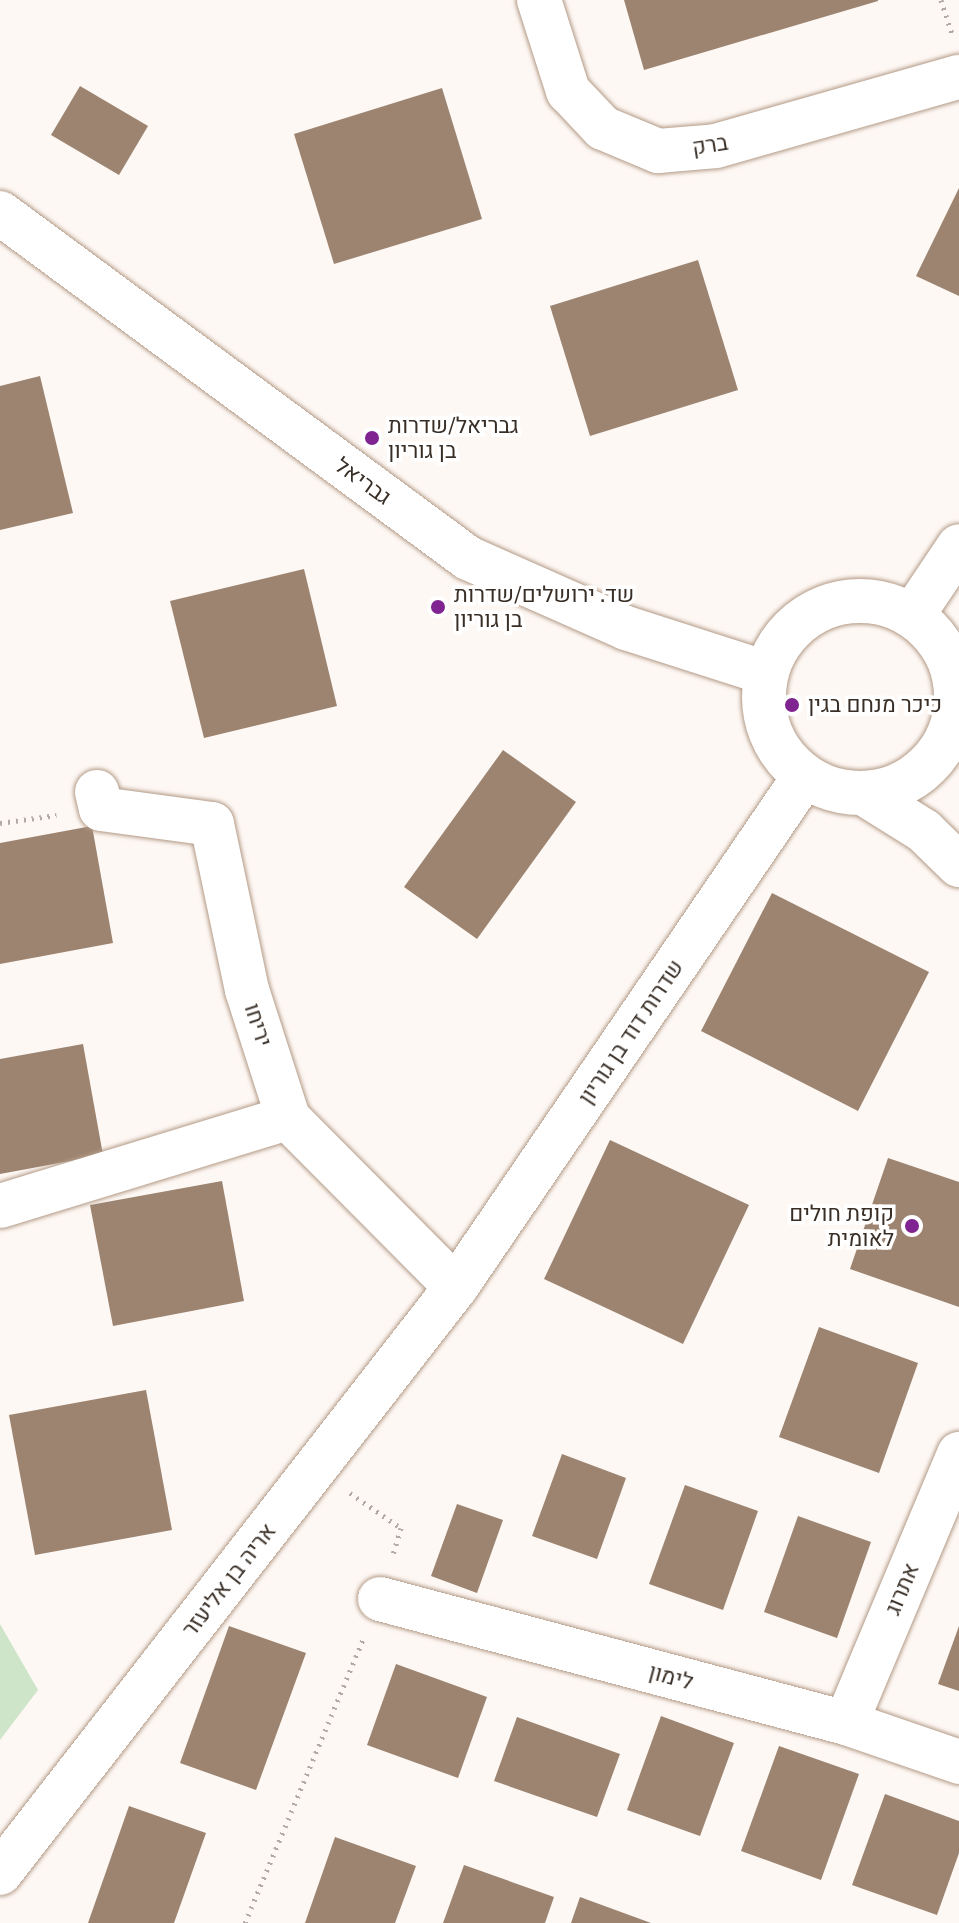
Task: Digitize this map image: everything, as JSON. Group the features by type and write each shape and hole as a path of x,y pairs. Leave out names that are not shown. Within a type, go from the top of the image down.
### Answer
{"street":[{"name":"ברק","path":"539,0 568,91 603,128 658,151 716,146 957,59"},
{"name":"גבריאל","path":"0,213 468,558 626,628 766,673"},
{"path":"912,616 959,546"},
{"path":"862,600 888,605 912,616 945,650 957,695 957,722 943,748 923,771 897,787 865,794 833,790 804,777 783,757 769,731 763,702 766,673 784,638 813,613 837,604 862,600"},
{"name":"שדרות דוד בן גוריון","path":"456,1287 804,777"},
{"path":"865,794 924,831 959,865"},
{"name":"יריחו","path":"99,800 212,824 247,990 288,1118 456,1287"},
{"path":"0,1206 288,1118"},
{"name":"אריה בן אליעזר","path":"0,1873 456,1287"},
{"name":"אתרוג","path":"846,1723 959,1454"},
{"name":"לימון","path":"380,1599 846,1723 959,1762"}],"path":[{"path":"941,0 957,59"},
{"path":"0,823 99,800"},
{"path":"245,1923 380,1599 401,1528 316,1468"}],"green space":[{"path":"0,1624 38,1690 0,1740"}],"building":[{"path":"624,0 878,0 878,1 644,70"},
{"path":"80,86 148,126 119,175 51,135"},
{"path":"442,88 482,219 334,264 294,134"},
{"path":"959,188 959,296 916,276"},
{"path":"698,260 738,390 590,436 550,306"},
{"path":"40,376 73,513 0,530 0,386"},
{"path":"304,569 337,706 204,738 170,601"},
{"path":"503,750 576,802 477,939 404,887"},
{"path":"92,826 113,943 0,964 0,843"},
{"path":"772,893 929,972 858,1111 701,1031"},
{"path":"83,1044 103,1155 0,1174 0,1059"},
{"path":"610,1140 749,1205 683,1344 544,1279"},
{"name":"קופת חולים לאומית","path":"888,1158 959,1182 959,1307 850,1269"},
{"path":"222,1181 244,1301 113,1326 90,1205"},
{"path":"819,1327 918,1363 879,1473 779,1437"},
{"path":"146,1390 172,1530 35,1555 9,1415"},
{"path":"562,1454 626,1478 597,1559 532,1536"},
{"path":"685,1485 758,1511 723,1610 649,1584"},
{"path":"457,1504 503,1520 477,1593 431,1576"},
{"path":"798,1516 871,1542 837,1638 764,1612"},
{"path":"229,1626 306,1653 256,1790 180,1763"},
{"path":"959,1626 959,1691 938,1684"},
{"path":"396,1664 487,1697 458,1778 367,1745"},
{"path":"661,1716 734,1743 700,1836 627,1810"},
{"path":"517,1717 620,1754 597,1817 494,1781"},
{"path":"779,1746 859,1774 821,1880 741,1851"},
{"path":"885,1794 959,1821 959,1853 937,1915 852,1885"},
{"path":"129,1806 206,1833 174,1923 88,1923"},
{"path":"335,1837 416,1866 395,1923 305,1923"},
{"path":"464,1865 554,1897 545,1923 443,1923"},
{"path":"580,1897 651,1923 571,1923"}],"place":[{"name":"גבריאל/שדרות בן גוריון","path":"372,438"},
{"name":"שד. ירושלים/שדרות בן גוריון","path":"438,607"},
{"name":"כיכר מנחם בגין","path":"792,705"},
{"name":"קופת חולים לאומית","path":"912,1226"}]}
